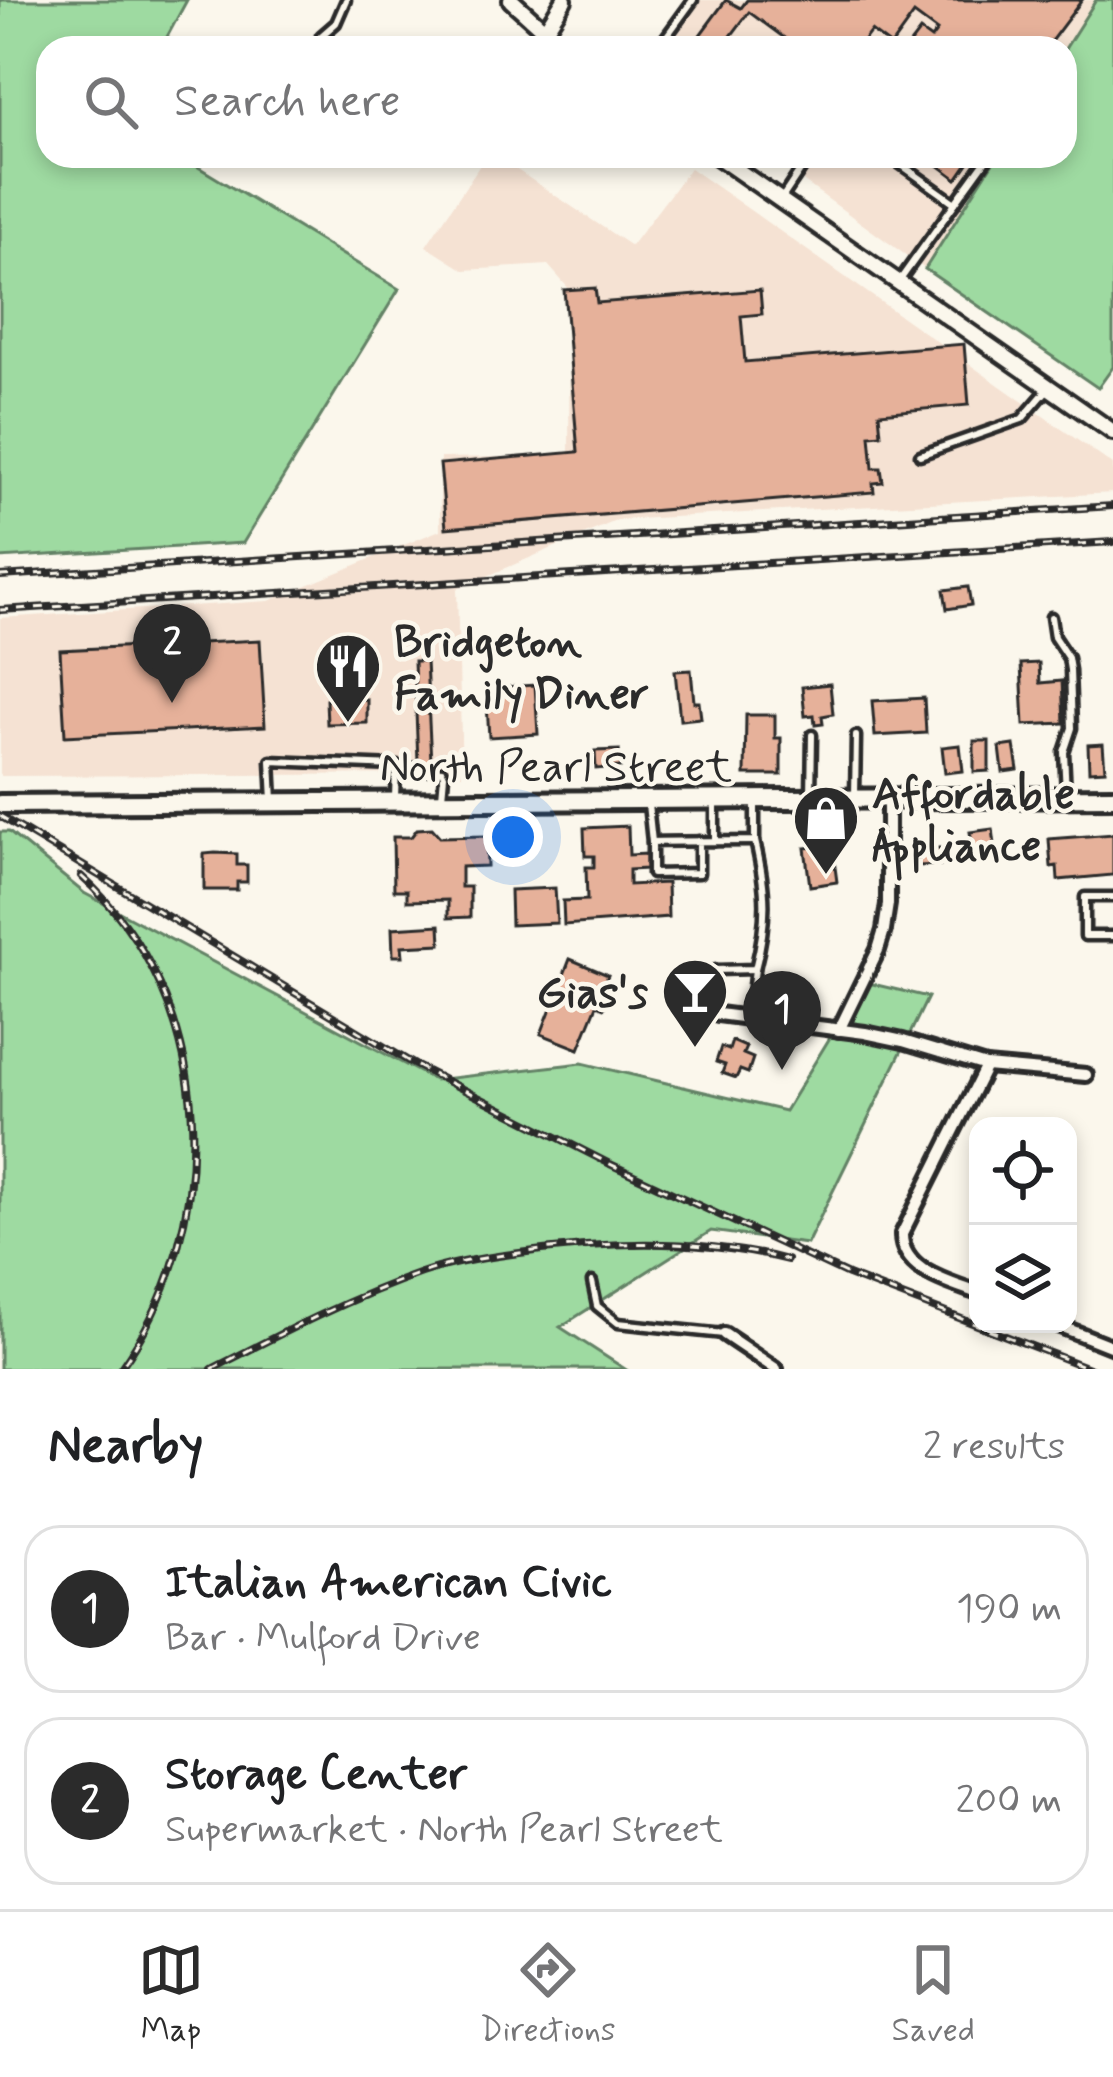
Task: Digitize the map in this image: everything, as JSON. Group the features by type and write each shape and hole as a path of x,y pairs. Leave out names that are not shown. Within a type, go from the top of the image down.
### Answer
{"main road":[{"name":"North Pearl Street","path":"0,804 1113,797"}],"street":[{"path":"511,0 549,36"},
{"path":"544,32 564,0"},
{"path":"734,168 1113,432"},
{"path":"839,1030 884,930 888,799"},
{"path":"718,1014 903,1041 986,1066 1086,1075"},
{"path":"969,1289 915,1264 904,1252 902,1234 986,1066"},
{"path":"1077,1333 1113,1347"},
{"path":"724,1334 776,1369"}],"lane":[{"path":"322,36 336,23 346,0"},
{"path":"667,36 693,0"},
{"path":"541,36 544,32"},
{"path":"780,201 802,168"},
{"path":"906,168 955,203"},
{"path":"898,282 980,168"},
{"path":"920,455 1022,419 1049,388"},
{"path":"1051,617 1054,638 1070,670 1072,728 1064,752 1066,798"},
{"path":"811,800 812,735"},
{"path":"855,799 856,736"},
{"path":"273,802 271,761 442,771 442,801"},
{"path":"395,801 396,766"},
{"path":"648,800 652,874 699,874 699,841"},
{"path":"715,800 715,841"},
{"path":"749,1018 766,927 765,884 754,841 755,800"},
{"path":"652,842 754,841"},
{"path":"1113,897 1085,897 1085,936 1113,936"},
{"path":"718,1014 708,1013 716,970 755,969"},
{"path":"592,1282 597,1306 618,1322 724,1334"}],"shaded area":[{"path":"698,0 1096,0 1073,36 672,36"},
{"path":"478,168 514,168 631,246 690,168 1113,465 1113,493 618,520 457,589 462,774 0,776 0,618 269,601 440,530 440,458 569,456 570,290 548,265 464,270 426,246"},
{"path":"785,168 989,168 925,269"}],"green space":[{"path":"0,0 187,0 168,36 36,36 36,168 200,168 399,289 243,543 0,558"},
{"path":"1096,0 1113,0 1113,367 1098,388 925,269 989,168 1077,168 1077,36 1073,36"},
{"path":"0,832 9,832 84,893 434,1080 582,1063 785,1111 864,982 928,997 807,1244 711,1231 560,1327 625,1369 0,1369"}],"building":[{"path":"726,0 741,8 747,0 1082,0 1055,36 933,36 937,31 914,14 898,36 878,36 871,31 867,36 782,36 749,12 731,36 700,35"},
{"path":"942,168 965,168 957,179"},
{"path":"595,288 597,303 760,290 762,314 741,316 745,362 964,344 969,405 879,413 881,434 870,435 873,468 881,468 883,482 873,483 874,492 446,528 440,464 578,452 564,290"},
{"path":"968,587 971,605 947,609 944,590"},
{"path":"260,640 265,726 65,736 60,650"},
{"path":"414,661 426,661 431,762 418,762"},
{"path":"1039,663 1040,683 1062,681 1064,723 1024,725 1021,664"},
{"path":"691,670 701,718 680,720 675,671"},
{"path":"830,684 833,714 822,716 823,724 815,725 814,715 805,716 802,687"},
{"path":"535,685 538,734 489,737 486,688"},
{"path":"924,698 926,733 875,736 872,701"},
{"path":"367,699 367,723 327,724 326,700"},
{"path":"746,715 775,715 775,738 781,738 781,775 745,775"},
{"path":"974,741 989,741 989,771 974,772"},
{"path":"1103,744 1105,770 1089,771 1088,745"},
{"path":"960,745 963,771 945,773 942,747"},
{"path":"1014,745 1018,770 1003,772 1000,747"},
{"path":"619,750 621,767 596,769 595,751"},
{"path":"628,826 629,855 646,854 646,869 629,870 629,885 667,883 668,917 564,925 563,901 587,900 586,867 594,867 594,856 585,856 584,828"},
{"path":"432,828 440,837 486,836 487,866 461,867 461,887 470,887 470,917 448,918 448,900 407,901 407,890 394,890 393,837 411,837 417,829"},
{"path":"993,829 995,845 973,848 970,832"},
{"path":"1113,834 1113,875 1058,880 1057,866 1051,867 1049,839"},
{"path":"832,845 837,882 810,886 805,848"},
{"path":"917,848 940,848 940,865 917,866"},
{"path":"204,854 237,854 237,865 247,865 247,882 237,882 237,890 204,890"},
{"path":"555,888 557,923 511,925 510,890"},
{"path":"440,925 441,944 402,946 403,956 393,956 392,928"},
{"path":"570,959 608,975 600,994 608,998 604,1008 597,1005 579,1049 541,1034"},
{"path":"732,1041 746,1047 743,1054 753,1058 748,1073 740,1070 736,1078 722,1073 725,1065 716,1062 721,1047 729,1050"}],"railway":[{"path":"0,576 1113,506"},
{"path":"0,610 1113,542"},
{"path":"0,816 415,1065 610,1164 848,1275 1091,1369"},
{"path":"81,876 127,927 160,985 182,1048 192,1115 190,1182 178,1248 154,1311 120,1369"},
{"path":"212,1369 368,1294 466,1261 580,1246 650,1244 719,1248 787,1260"}],"place":[{"name":"Storage Center","path":"172,703"},
{"name":"Bridgeton Family Diner","path":"348,725"},
{"name":"Affordable Appliance","path":"826,877"},
{"name":"Gias's","path":"695,1050"},
{"name":"Italian American Civic","path":"782,1070"}]}
